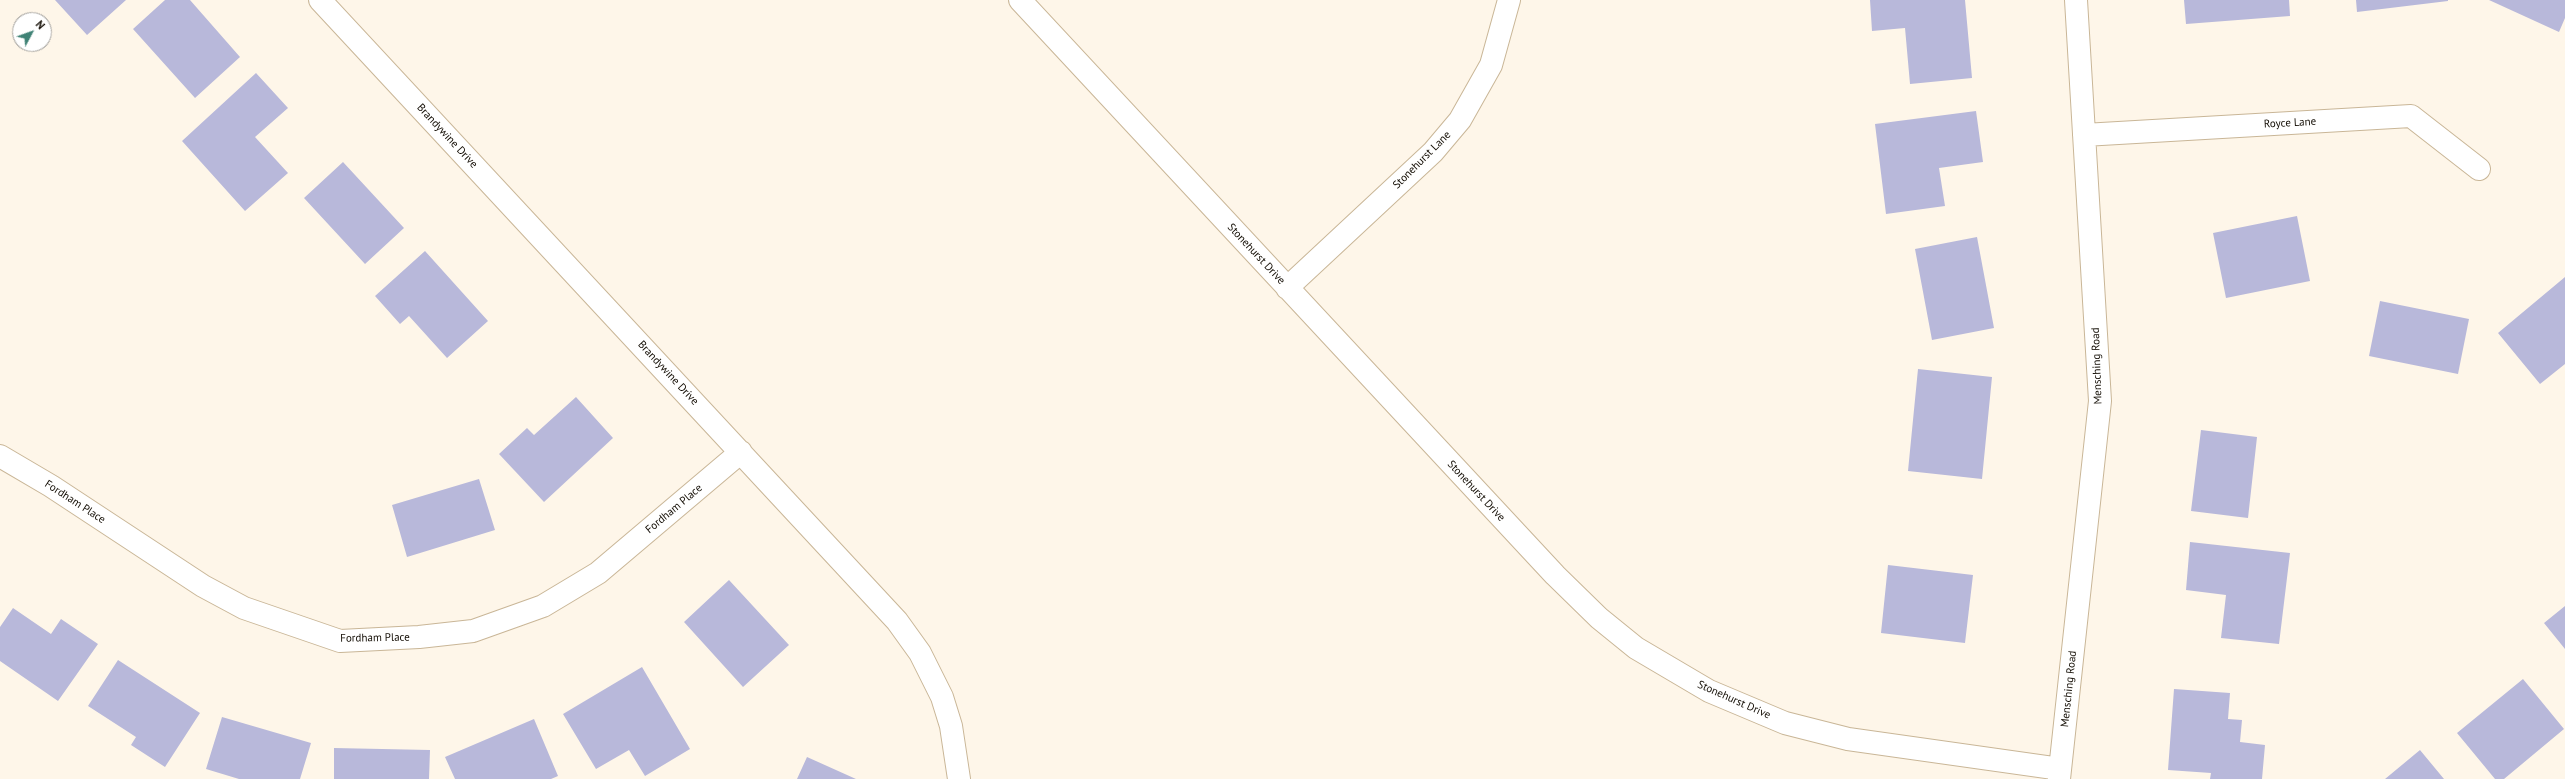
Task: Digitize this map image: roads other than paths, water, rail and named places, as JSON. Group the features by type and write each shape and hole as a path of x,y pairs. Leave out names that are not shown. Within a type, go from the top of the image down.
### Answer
{"street":[{"name":"Brandywine Drive","path":"320,0 897,621 920,653 942,697 951,726 959,779"},
{"name":"Stonehurst Drive","path":"1020,0 1555,575 1599,618 1636,648 1709,691 1785,723 1848,739 2059,774"},
{"name":"Stonehurst Lane","path":"1287,288 1433,152 1460,120 1491,65 1509,0"},
{"name":"Mensching Road","path":"2059,774 2100,401 2076,0"},
{"name":"Royce Lane","path":"2084,135 2411,116 2479,169"},
{"name":"Fordham Place","path":"0,456 51,486 203,586 244,608 340,641 419,637 473,631 543,606 598,573 741,452"}]}
